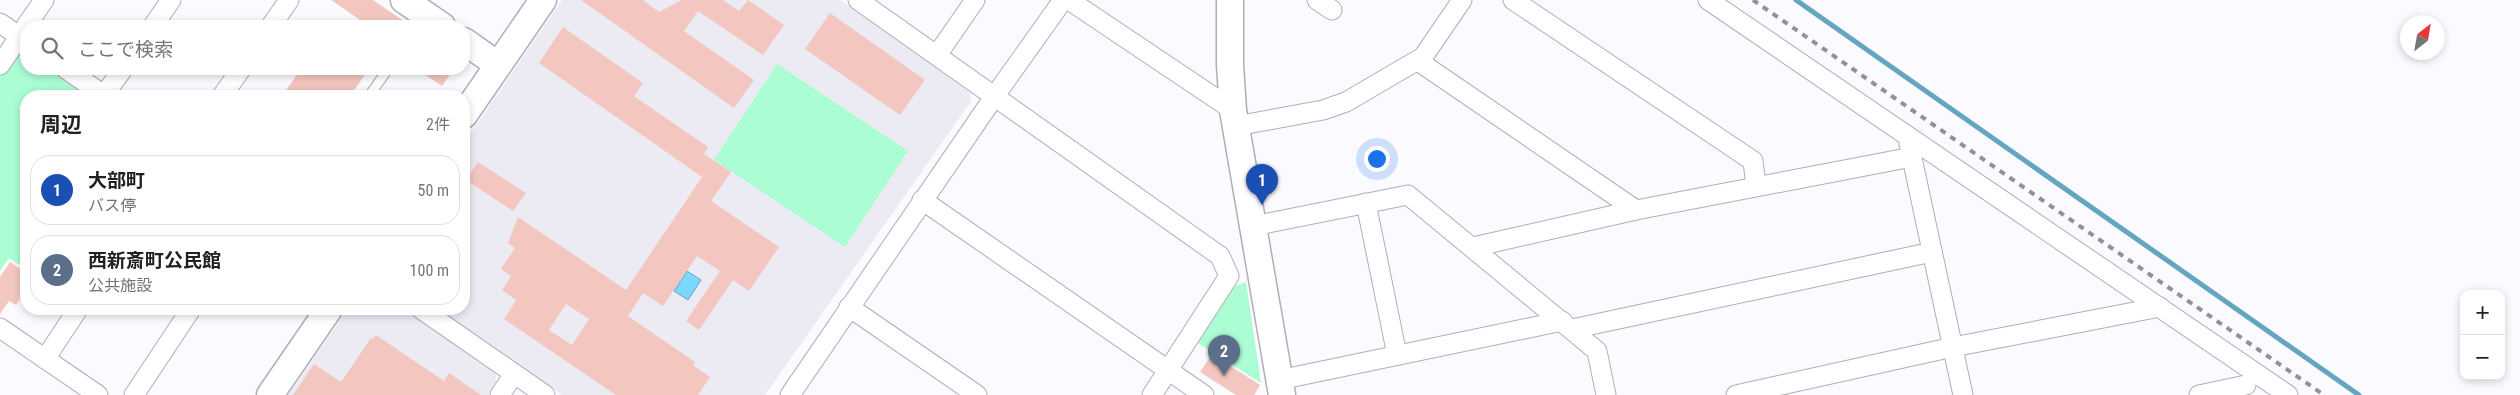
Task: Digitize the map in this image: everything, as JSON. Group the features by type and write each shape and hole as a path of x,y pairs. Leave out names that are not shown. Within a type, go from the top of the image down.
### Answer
{"street":[{"path":"32,20 44,0"},
{"path":"156,20 171,0"},
{"path":"275,20 289,0"},
{"path":"404,0 429,20"},
{"path":"470,106 543,0"},
{"path":"858,0 1220,256 1229,276 1152,395"},
{"path":"937,55 975,0"},
{"path":"790,395 922,200 1063,0"},
{"path":"1069,0 1235,118 1295,116 1338,105 1418,61 1462,0"},
{"path":"1230,0 1230,65 1235,118 1281,388 1397,355 1567,325 1932,252"},
{"path":"1513,0 1753,161 1756,186"},
{"path":"1708,0 2288,395"},
{"path":"0,23 20,31"},
{"path":"0,65 20,39"},
{"path":"470,45 498,65"},
{"path":"1418,61 1636,210"},
{"path":"75,75 96,90"},
{"path":"109,90 119,75"},
{"path":"226,90 237,75"},
{"path":"1908,136 1963,395"},
{"path":"1473,247 1636,210 1912,157"},
{"path":"1253,226 1408,195 1597,351 1606,395"},
{"path":"922,200 1204,395"},
{"path":"1366,203 1397,355"},
{"path":"849,307 977,395"},
{"path":"1736,395 1953,346 2160,307"},
{"path":"45,359 74,315"},
{"path":"134,395 187,315"},
{"path":"270,395 325,315"},
{"path":"430,315 545,395"},
{"path":"0,328 98,395"},
{"path":"2199,395 2247,390 2241,362"},
{"path":"500,395 514,374"}],"lane":[{"path":"372,90 381,75"}],"shaded area":[{"path":"562,0 841,0 968,90 972,100 765,395 562,395 447,315 470,315 470,134"},
{"path":"344,315 413,315 496,372 496,383 488,395 288,395"}],"green space":[{"path":"20,55 20,75 62,75 84,90 20,90 20,265 9,258 0,271 0,75 12,57"},
{"path":"777,64 908,151 845,247 714,160"},
{"path":"1246,282 1261,383 1198,343 1233,287"}],"water":[{"path":"687,271 701,280 688,300 674,291"}],"building":[{"path":"331,0 373,0 402,20 360,20"},
{"path":"581,0 643,0 659,12 682,0 723,0 739,11 748,0 784,25 763,55 698,11 684,31 754,80 734,108"},
{"path":"830,13 925,80 900,115 805,49"},
{"path":"563,27 643,83 634,96 708,147 704,154 731,172 711,201 779,247 749,291 733,280 699,330 686,321 720,271 697,256 663,306 643,293 628,316 695,362 693,365 710,377 698,395 616,395 504,319 516,300 502,290 511,276 501,269 515,248 508,243 518,217 626,290 702,177 539,63","holes":["566,304 589,319 572,345 549,330"]},
{"path":"297,75 365,75 354,90 286,90"},
{"path":"425,75 450,75 442,86"},
{"path":"478,162 526,193 513,211 470,183 470,174"},
{"path":"10,262 20,269 20,299 16,305 9,301 0,314 0,277"},
{"path":"376,335 444,381 449,373 481,395 293,395 314,364 341,382 371,338 373,339"},
{"path":"1212,354 1260,385 1254,395 1236,395 1200,372"}],"waterway":[{"path":"1796,0 2359,395"}],"railway":[{"path":"1753,0 2324,395"}],"place":[{"name":"大部町","path":"1262,205"},
{"name":"西新斎町公民館","path":"1224,376"}]}
